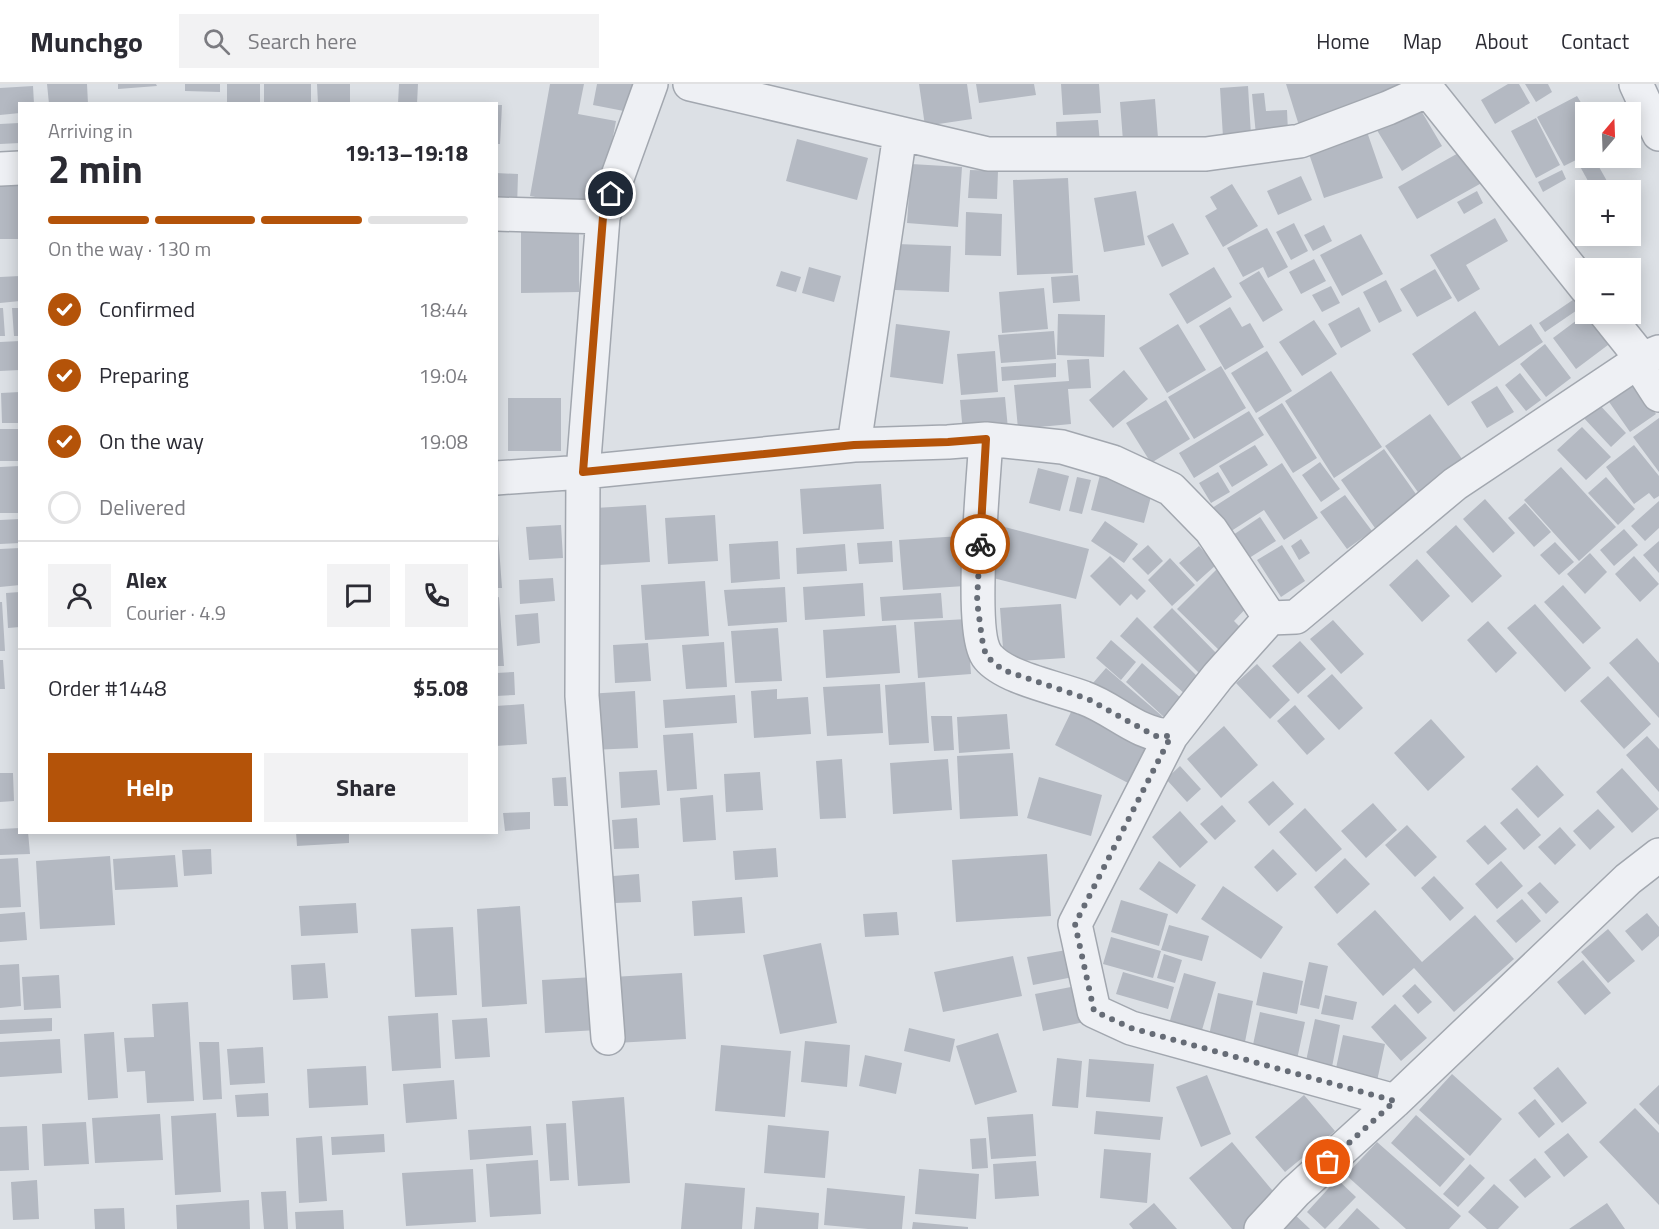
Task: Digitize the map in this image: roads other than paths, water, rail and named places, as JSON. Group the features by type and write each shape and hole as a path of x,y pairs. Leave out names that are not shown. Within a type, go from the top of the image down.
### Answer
{"street":[{"path":"608,1038 582,696 583,472 603,217 651,84"},
{"path":"690,84 988,154 1206,154 1300,141 1388,108 1425,87 1575,274"},
{"path":"1636,84 1659,134"},
{"path":"854,445 900,134"},
{"path":"0,169 18,168"},
{"path":"498,214 603,217"},
{"path":"1615,324 1646,357 1659,395"},
{"path":"1395,1101 1131,1028 1094,1011 1075,924 1171,736 1218,676 1270,618 1296,617 1455,484 1646,357"},
{"path":"986,439 977,601 986,656 1003,670 1088,699 1155,736 1171,736"},
{"path":"498,478 583,472 854,445 986,439 1062,447 1113,462 1171,489 1211,530 1270,618"},
{"path":"1261,1229 1295,1192 1395,1101 1628,879 1659,855"}]}
